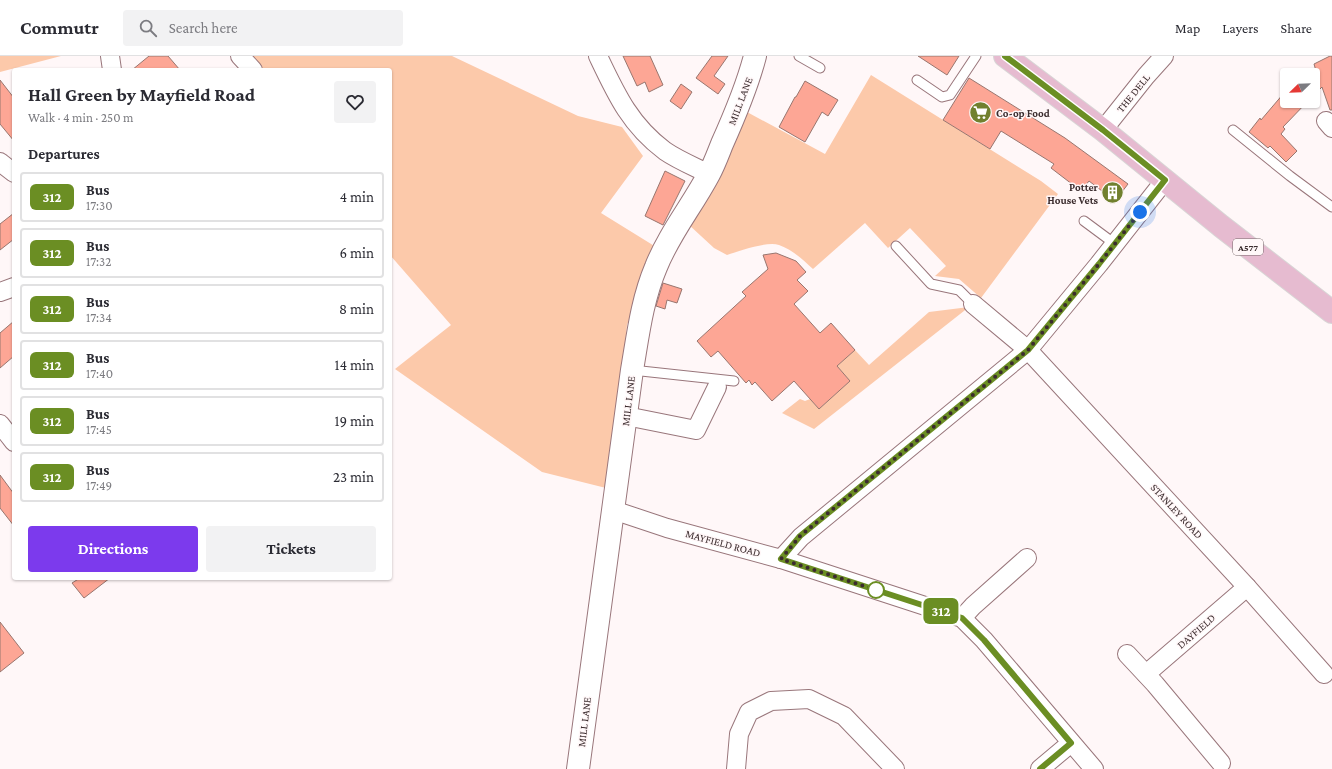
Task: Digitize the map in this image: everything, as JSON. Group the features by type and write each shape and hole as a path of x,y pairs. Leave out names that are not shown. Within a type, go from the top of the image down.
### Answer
{"main road":[{"name":"A577","path":"1005,56 1103,130 1332,312"}],"street":[{"path":"110,56 112,68"},
{"path":"240,56 251,68"},
{"path":"598,56 618,97 636,123 650,138 666,152 709,174"},
{"name":"MILL LANE","path":"578,769 632,370 642,309 656,266 709,174 748,82 755,56"},
{"name":"THE DELL","path":"1103,130 1164,56"},
{"path":"0,162 12,171"},
{"path":"781,559 800,536 1028,350 1115,244 1165,180"},
{"path":"0,292 12,288"},
{"name":"STANLEY ROAD","path":"973,304 1028,350 1247,587 1324,674"},
{"path":"626,416 693,437 717,387"},
{"path":"0,424 12,439"},
{"name":"MAYFIELD ROAD","path":"613,510 667,528 781,559 962,618 984,640 1094,769"},
{"path":"962,618 973,606 1027,558"},
{"name":"DAYFIELD","path":"1146,674 1247,587"},
{"path":"1127,654 1146,674 1221,762"},
{"path":"736,769 739,734 749,712 771,701 809,699 844,716 896,769"},
{"path":"1040,769 1071,743"}],"lane":[{"path":"799,56 820,68"},
{"path":"917,80 942,96 950,95 976,56"},
{"path":"1233,130 1290,176 1332,207"},
{"path":"1084,221 1115,244"},
{"path":"896,246 931,284 959,290 973,304"},
{"path":"632,370 734,381"}],"shaded area":[{"path":"0,56 61,56 12,68 0,72"},
{"path":"249,56 452,56 578,116 622,127 643,156 601,213 656,247 627,325 610,489 542,472 395,369 451,325 392,257 392,68 261,68"},
{"path":"871,75 1041,181 1058,194 981,298 959,279 935,276 946,266 910,228 888,248 865,223 813,269 793,252 774,244 753,247 727,255 714,248 688,224 747,112 825,154"},
{"path":"969,307 814,429 782,413 800,399 805,401 810,399 819,409 850,381 837,366 855,350 869,365 929,312"}],"building":[{"path":"149,56 168,56 178,68 134,68"},
{"path":"623,56 650,56 663,85 649,92 645,82 637,86"},
{"path":"712,56 728,56 714,76 725,84 718,94 696,78"},
{"path":"918,56 959,56 947,75"},
{"path":"1332,56 1332,110 1330,110 1322,87 1320,89 1320,68 1315,68 1314,64"},
{"path":"969,78 1065,138 1128,184 1115,201 1089,181 1081,191 1051,168 1054,164 1001,131 990,149 943,120"},
{"path":"0,80 12,95 12,139 0,124"},
{"path":"805,81 838,100 828,116 822,112 805,142 779,127"},
{"path":"681,84 692,92 681,109 670,101"},
{"path":"1280,98 1280,108 1301,108 1283,127 1285,129 1281,134 1297,151 1286,162 1270,146 1268,148 1249,132 1260,118 1261,120"},
{"path":"665,171 685,181 663,225 645,216"},
{"path":"12,215 12,241 0,250 0,224"},
{"path":"776,253 796,261 806,272 797,280 808,291 794,304 820,333 831,323 855,350 837,366 850,381 819,409 794,381 772,401 755,382 752,385 749,380 746,383 718,351 711,357 697,341 746,296 742,292 768,269 763,255"},
{"path":"663,283 682,289 677,303 667,300 665,309 656,306"},
{"path":"12,323 12,358 0,368 0,333"},
{"path":"0,475 12,491 12,523 0,508"},
{"path":"77,580 107,580 84,598 72,583"},
{"path":"0,622 24,653 0,672"}],"bus line":[{"name":"312","path":"1005,56 1103,130 1165,180 1099,264 1028,350 800,536 781,559 962,618 984,640 1071,743 1040,769"}],"place":[{"name":"Co-op Food","path":"980,113"},
{"name":"Potter House Vets","path":"1113,193"}],"route":[{"path":"876,590 781,559 800,536 1028,350 1140,212"}]}
